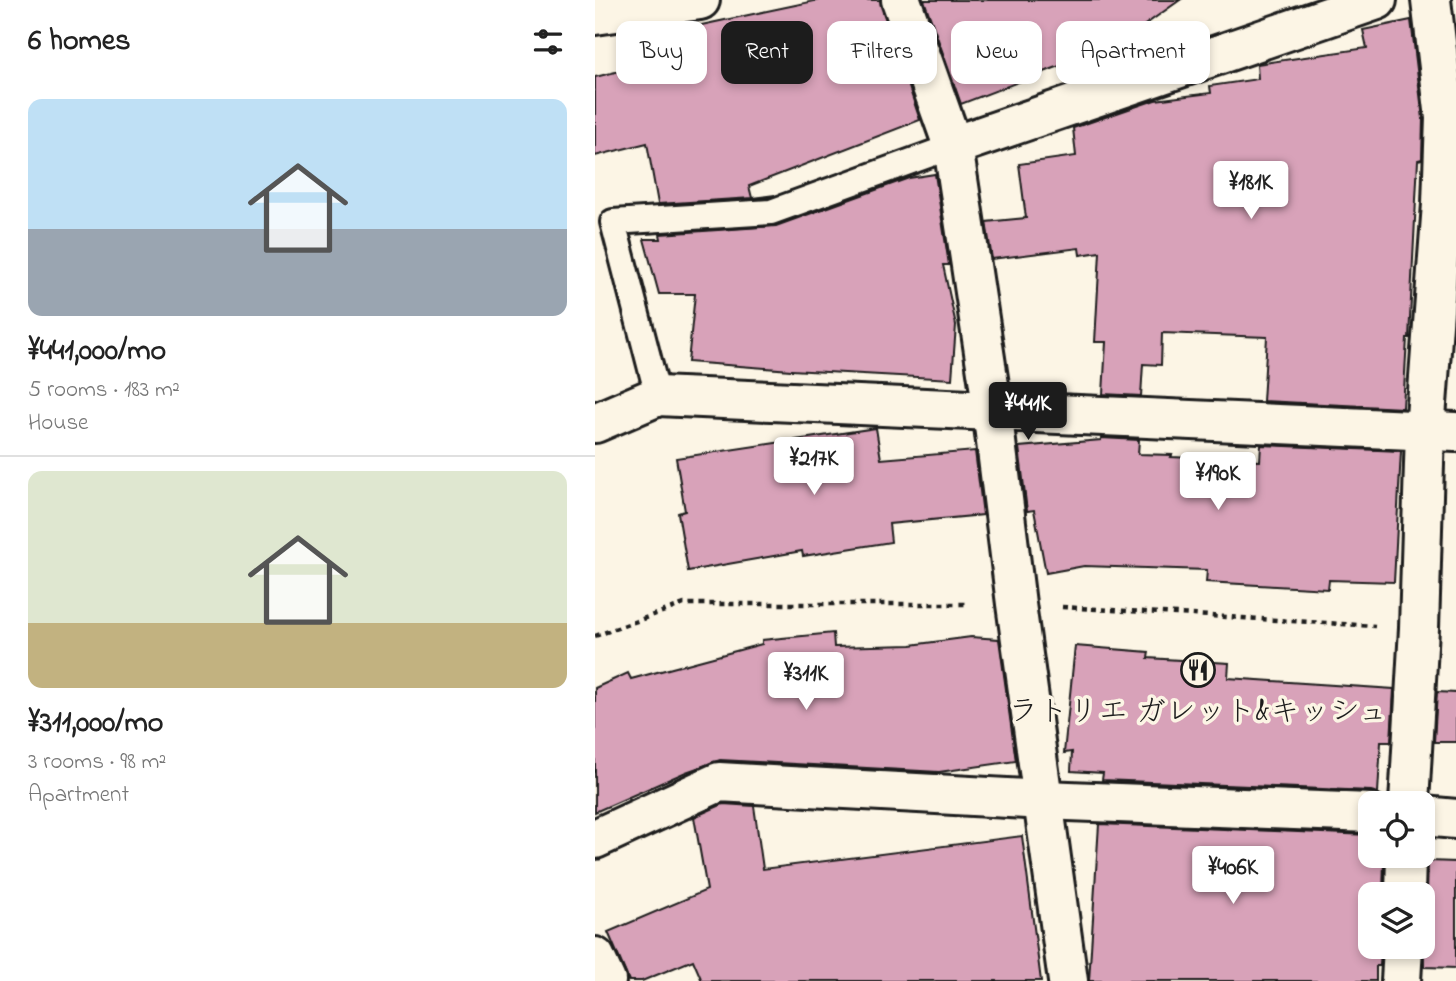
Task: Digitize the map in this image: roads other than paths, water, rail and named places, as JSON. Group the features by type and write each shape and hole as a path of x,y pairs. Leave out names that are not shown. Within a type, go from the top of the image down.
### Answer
{"street":[{"path":"595,15 700,0"},
{"path":"901,0 953,146 992,410 1068,981"},
{"path":"953,146 1377,0"},
{"path":"1410,791 1419,628 1441,431 1442,204 1451,118 1431,0"},
{"path":"595,423 658,396 1441,431"},
{"path":"595,839 719,782 1045,800 1358,813"},
{"path":"1435,817 1456,818"},
{"path":"595,957 606,981"},
{"path":"1401,981 1402,959"}],"lane":[{"path":"658,396 613,222 771,212 953,146"}],"place":[{"name":"ラトリエ ガレット&キッシュ","path":"1198,670"}]}
